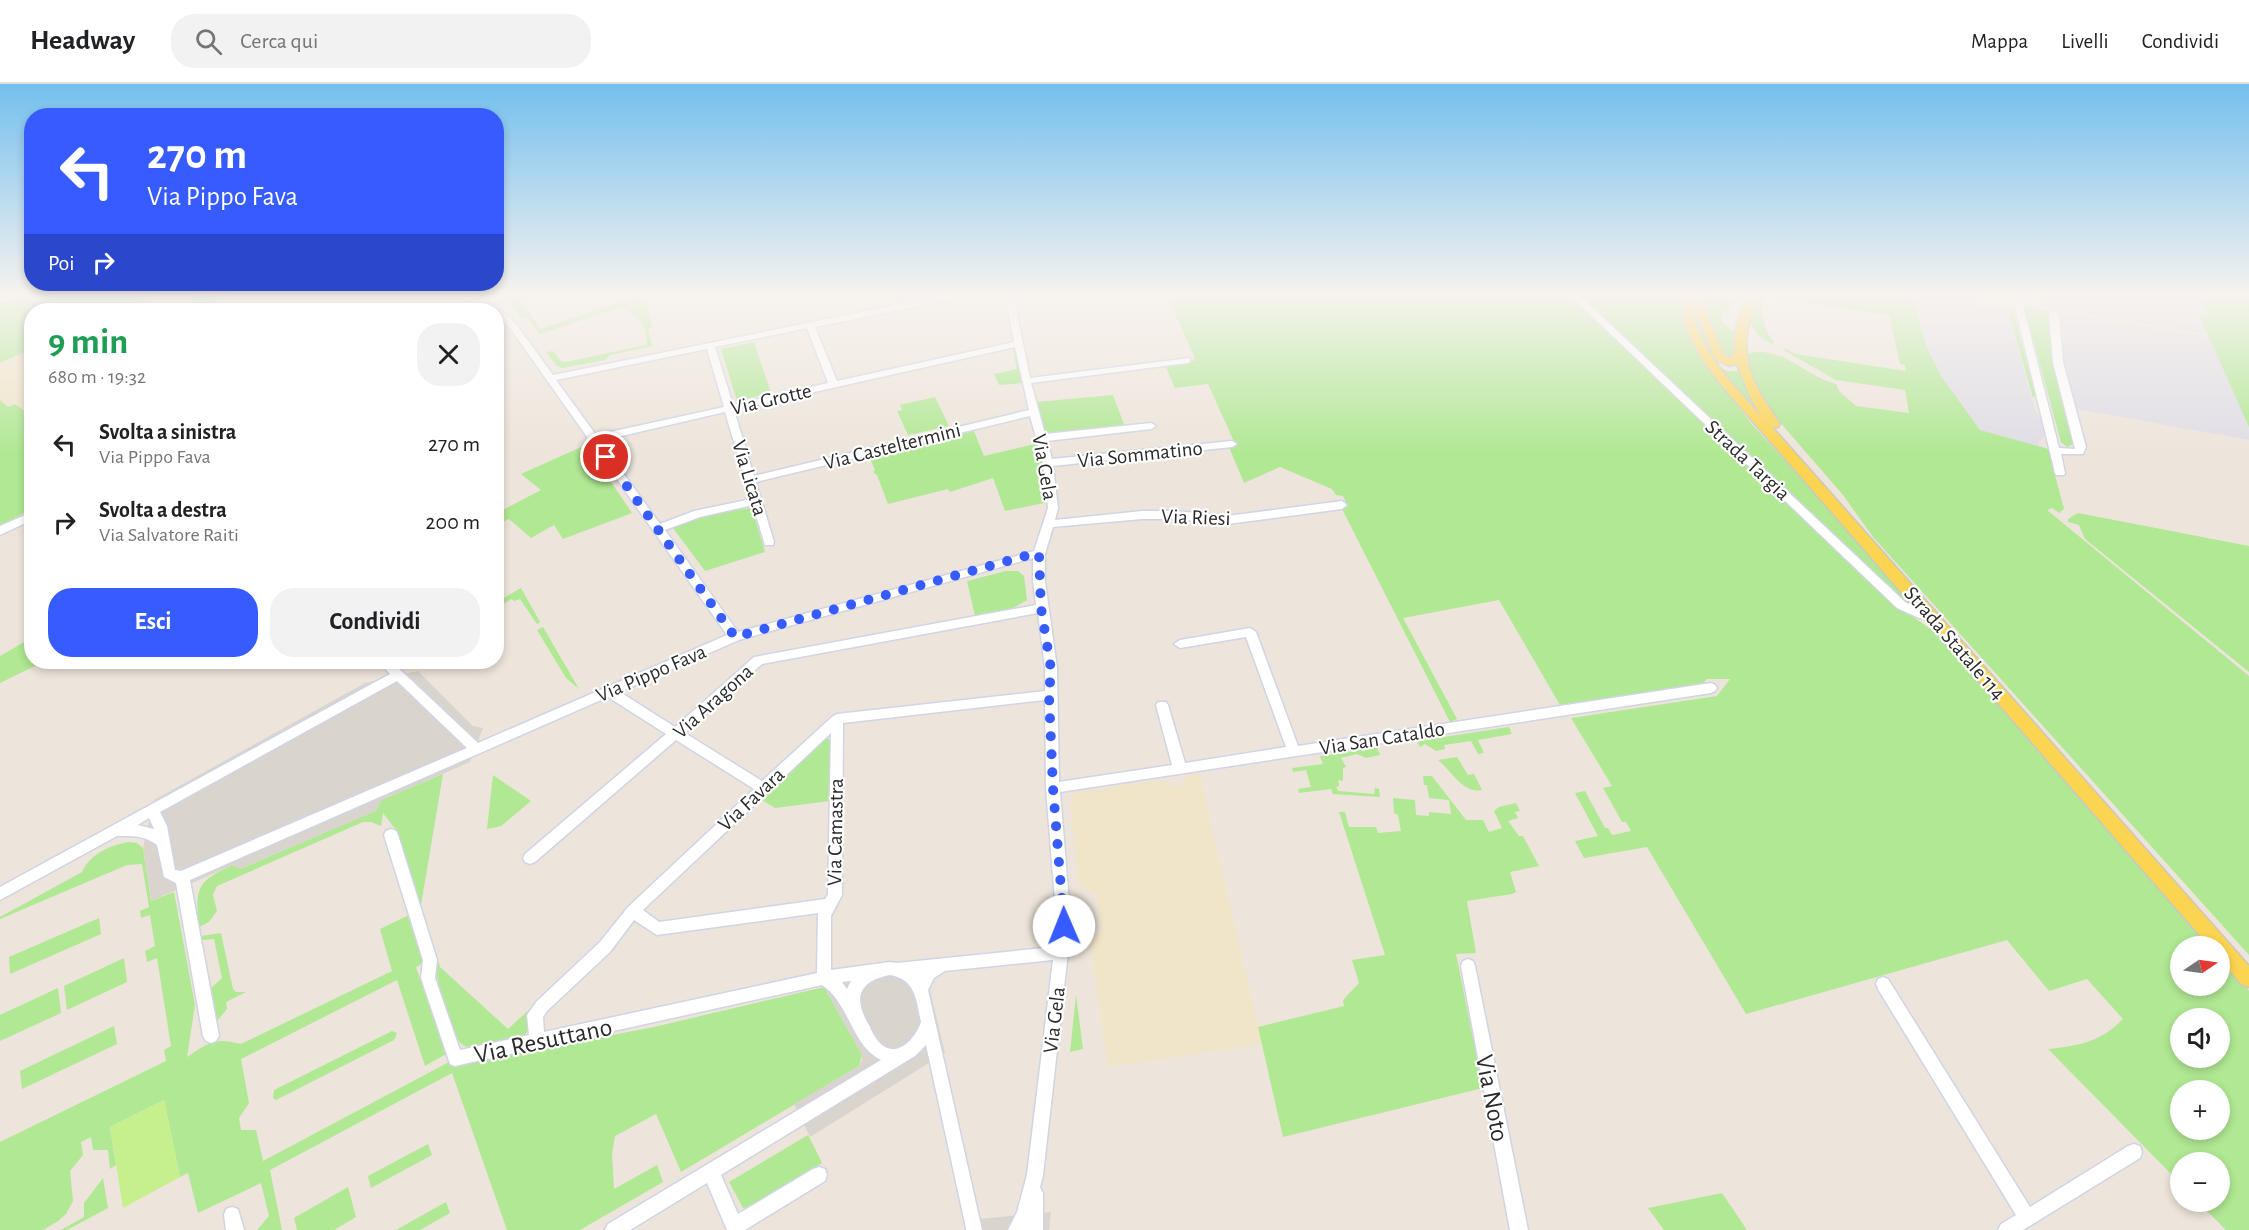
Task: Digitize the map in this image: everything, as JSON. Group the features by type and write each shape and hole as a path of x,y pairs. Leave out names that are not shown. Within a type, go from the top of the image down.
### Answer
{"main road":[{"name":"Strada Statale 114","path":"1701,347 1714,369 2249,979"},
{"path":"1715,347 1719,357 1728,362 1734,361 1741,354"},
{"name":"Strada Statale 114","path":"1742,347 1741,354 1749,386 1760,408 1852,519 2249,964"}],"street":[{"path":"528,347 735,637"},
{"path":"550,378 698,347"},
{"name":"Via Licata","path":"711,347 769,542"},
{"path":"819,347 834,385"},
{"name":"Via Grotte","path":"593,439 1000,347"},
{"name":"Via Gela","path":"1021,347 1026,381 1048,464 1053,508 1039,554 1041,608 1051,669 1049,695 1053,788 1064,899 1061,953 1035,1180"},
{"name":"Strada Targia","path":"1629,347 1901,605 1919,614 1931,615"},
{"path":"2030,347 2060,473"},
{"path":"2056,451 2079,452 2081,447 2058,362 2057,347"},
{"path":"1026,381 1187,360"},
{"name":"Via Casteltermini","path":"751,480 1034,411"},
{"path":"1041,438 1151,426"},
{"name":"Via Sommatino","path":"1048,464 1232,444"},
{"path":"658,529 698,514 757,501"},
{"name":"Via Riesi","path":"1049,524 1153,515 1227,520 1341,504"},
{"path":"0,531 24,519"},
{"name":"Via Pippo Fava","path":"182,882 475,748 735,637 1039,554"},
{"name":"Via Aragona","path":"530,858 758,660 1041,608"},
{"path":"1180,644 1250,632 1294,751"},
{"path":"392,669 475,748"},
{"path":"0,894 398,675"},
{"name":"Via San Cataldo","path":"1053,788 1711,688"},
{"path":"608,691 763,788"},
{"path":"837,718 1049,695"},
{"path":"1162,705 1180,769"},
{"name":"Via Favara","path":"537,1041 535,1015 542,1006 605,947 633,911 837,718"},
{"name":"Via Camastra","path":"824,978 824,915 835,895 837,718"},
{"path":"152,810 160,826 169,873 182,882 211,1036"},
{"path":"109,834 132,829 142,830 155,835 162,841"},
{"name":"Via Resuttano","path":"391,835 430,960 428,978 456,1059 824,978 872,972"},
{"path":"633,911 657,929 830,905"},
{"path":"852,1006 855,988 872,972 1061,953"},
{"path":"921,990 929,973 944,964"},
{"name":"Via Noto","path":"1468,966 1519,1230"},
{"path":"900,968 910,972 921,990 974,1227"},
{"path":"824,978 837,986 852,1006 872,1046 873,1065 863,1080"},
{"path":"1883,984 2017,1226 2134,1152"},
{"path":"614,1230 801,1119 906,1053 920,1043 928,1023"},
{"path":"872,1046 886,1054 906,1053"},
{"path":"711,1172 735,1228 819,1174"},
{"path":"1017,1230 1025,1215 1035,1180"},
{"path":"1034,1230 1035,1180"}],"shaded area":[{"path":"0,347 24,347 24,448 0,445"},
{"path":"2018,347 2034,407 2041,420 2044,435 2038,445 2048,449 2064,509 1970,419 1941,376 1927,348"},
{"path":"2061,347 2214,347 2249,427 2249,440 2077,409 2062,363"},
{"path":"418,671 473,726 483,728 470,762 382,800 376,811 240,869 233,865 151,901 143,848 154,800 365,683"},
{"path":"1200,774 1262,1044 1108,1067 1090,945 1093,936 1102,931 1095,892 1085,889 1078,881 1070,799 1077,792 1160,780 1170,787 1180,786 1186,776"},
{"path":"924,966 945,1053 810,1137 794,1104 859,1066 862,1060 862,1055 824,987 824,978"},
{"path":"1051,1212 1049,1230 967,1230 979,1219"}],"green space":[{"path":"0,347 24,347 24,352 0,363"},
{"path":"634,347 645,347 610,355 605,360 562,368 557,366 546,352 553,351 561,361 566,362"},
{"path":"756,347 771,393 737,401 721,349"},
{"path":"1190,347 1626,347 1898,606 1947,641 2205,936 2170,936 2170,996 2230,996 2230,966 2247,987 2249,991 2249,1230 2226,1230 2208,1212 2230,1212 2230,1152 2170,1152 2170,1173 2048,1049 2098,1038 2123,1019 2087,979 2049,991 2007,940 1746,1014 1647,847 1584,858 1575,841 1598,836 1575,793 1585,791 1605,828 1608,828 1612,835 1631,831 1626,822 1622,822 1603,788 1612,786 1571,718 1717,696 1730,679 1707,679 1703,683 1560,705 1499,600 1403,618 1457,719 1450,722 1341,507 1348,506 1343,496 1336,495 1332,489 1280,467 1244,483 1229,447 1236,446 1208,384 1175,388 1165,365 1193,361 1195,358"},
{"path":"1632,347 1696,347 1713,375 1751,423 1911,601 1912,606 1899,600"},
{"path":"1706,347 1710,347 1720,367 1727,371 1738,371 1740,368 1749,395 1772,428 1732,386"},
{"path":"1720,347 1733,347 1733,357 1724,357"},
{"path":"1896,347 1927,347 1941,376 1980,430 2048,449 2064,509 2059,513 2052,508 2047,510 2249,676 2249,955 1873,537 1843,495 1758,397 1746,358 1750,353 1773,354 1836,384 1839,391 1856,406 1909,413 1905,390 1836,380 1783,350 1785,348 1802,355 1906,371 1905,365 1900,364"},
{"path":"2019,347 2023,347 2035,395 2033,398"},
{"path":"2035,347 2053,347 2073,444 2067,447 2061,442"},
{"path":"2214,347 2249,347 2249,427"},
{"path":"1017,349 1023,383 999,385 994,374 1017,369 1013,350"},
{"path":"1113,395 1125,427 1045,435 1036,402"},
{"path":"935,397 949,426 908,435 897,411 902,410 900,405"},
{"path":"0,400 8,407 15,404 24,410 24,513 0,526"},
{"path":"974,431 984,456 1039,443 1049,502 1005,511 993,478 950,492 948,489 888,504 877,475 873,472 875,470 869,456"},
{"path":"586,445 632,513 563,539 554,525 531,538 509,519 504,522 504,509 541,490 521,474"},
{"path":"752,508 765,552 705,571 673,528 699,515"},
{"path":"2078,513 2249,546 2249,672 2085,539 2079,525 2068,522 2068,519"},
{"path":"1006,571 1018,571 1024,576 1027,600 1013,608 975,616 967,581"},
{"path":"521,588 540,622 537,624 520,599 514,601 511,599 504,604 504,598"},
{"path":"543,627 579,689 566,678 537,630"},
{"path":"24,642 24,669 29,669 0,683 0,656"},
{"path":"1509,727 1512,734 1478,740 1484,753 1478,754 1471,741 1444,745 1445,749 1436,751 1425,744 1420,747 1417,741"},
{"path":"824,736 830,740 830,801 775,808 759,798"},
{"path":"1377,747 1380,755 1366,758 1357,754 1341,758 1346,767 1343,768 1343,781 1338,780 1339,786 1336,787 1338,791 1374,794 1375,788 1379,789 1380,797 1333,794 1331,789 1299,793 1298,789 1311,787 1306,770 1293,772 1292,768 1323,764 1320,756"},
{"path":"1457,757 1468,775 1474,774 1482,790 1469,789 1463,785 1438,760"},
{"path":"443,774 421,905 440,967 508,1029 533,1006 527,1016 529,1028 522,1037 479,1048 465,1046 459,1041 448,1019 434,956 396,830 383,813 381,826 363,822 217,886 213,895 217,911 209,922 199,927 198,895 205,882 212,876 233,865 240,869 375,811 381,800"},
{"path":"493,775 531,801 501,826 487,829"},
{"path":"1423,776 1432,776 1466,820 1483,820 1489,832 1502,828 1494,811 1499,807 1516,803 1520,811 1515,812 1518,818 1508,821 1519,836 1523,836 1539,866 1510,872 1516,892 1512,894 1467,901 1476,953 1456,954 1483,1088 1283,1137 1258,1027 1344,1006 1343,1000 1359,983 1352,960 1385,955 1339,812 1345,812 1349,827 1376,827 1378,833 1401,831 1398,815 1394,813 1393,798 1415,800 1416,815 1429,816 1429,812 1451,814 1449,800 1429,798"},
{"path":"128,842 137,843 143,848 151,901 174,892 195,1005 187,1057 212,1042 225,1041 241,1044 392,971 380,929 409,915 424,963 416,967 446,1054 425,1066 397,980 241,1059 249,1103 239,1118 241,1130 256,1130 263,1161 449,1062 451,1066 654,1027 824,987 862,1055 859,1066 681,1172 656,1114 615,1136 612,1154 614,1189 657,1165 663,1182 580,1230 507,1230 452,1073 270,1170 282,1230 257,1230 269,1216 261,1183 198,1213 188,1173 180,1177 164,1100 110,1127 116,1165 110,1169 108,1150 93,1150 91,1137 81,1142 83,1155 70,1171 73,1201 66,1214 58,1221 43,1230 0,1230 0,1142 166,1061 164,1050 171,1046 157,958 147,962 145,951 155,946 150,915 141,918 140,911 149,907 142,864 127,865 0,919 82,872 90,860 101,852"},
{"path":"99,918 101,934 10,974 9,957"},
{"path":"221,933 233,989 236,992 246,992 226,1002 227,1009 217,1021 210,989 222,978 214,939 201,940 201,936"},
{"path":"124,958 127,982 67,1010 64,986"},
{"path":"58,988 61,1013 0,1041 0,1015"},
{"path":"1076,995 1083,1049 1070,1052"},
{"path":"114,1026 117,1044 22,1089 20,1071"},
{"path":"392,1031 397,1033 394,1040 276,1100 273,1098 274,1090"},
{"path":"164,1100 180,1177 123,1208 110,1127"},
{"path":"808,1135 822,1163 751,1207 743,1208 729,1182"},
{"path":"428,1144 432,1155 371,1188 368,1176"},
{"path":"103,1178 108,1208 67,1230 61,1230 84,1217 84,1203"},
{"path":"348,1187 356,1217 334,1230 297,1230 294,1218"},
{"path":"1722,1193 1747,1230 1664,1230 1648,1208"},
{"path":"446,1202 450,1213 420,1230 396,1230"}],"route":[{"path":"606,457 735,637 1039,554 1041,608 1051,669 1049,695 1053,788 1064,899 1064,926"}]}
